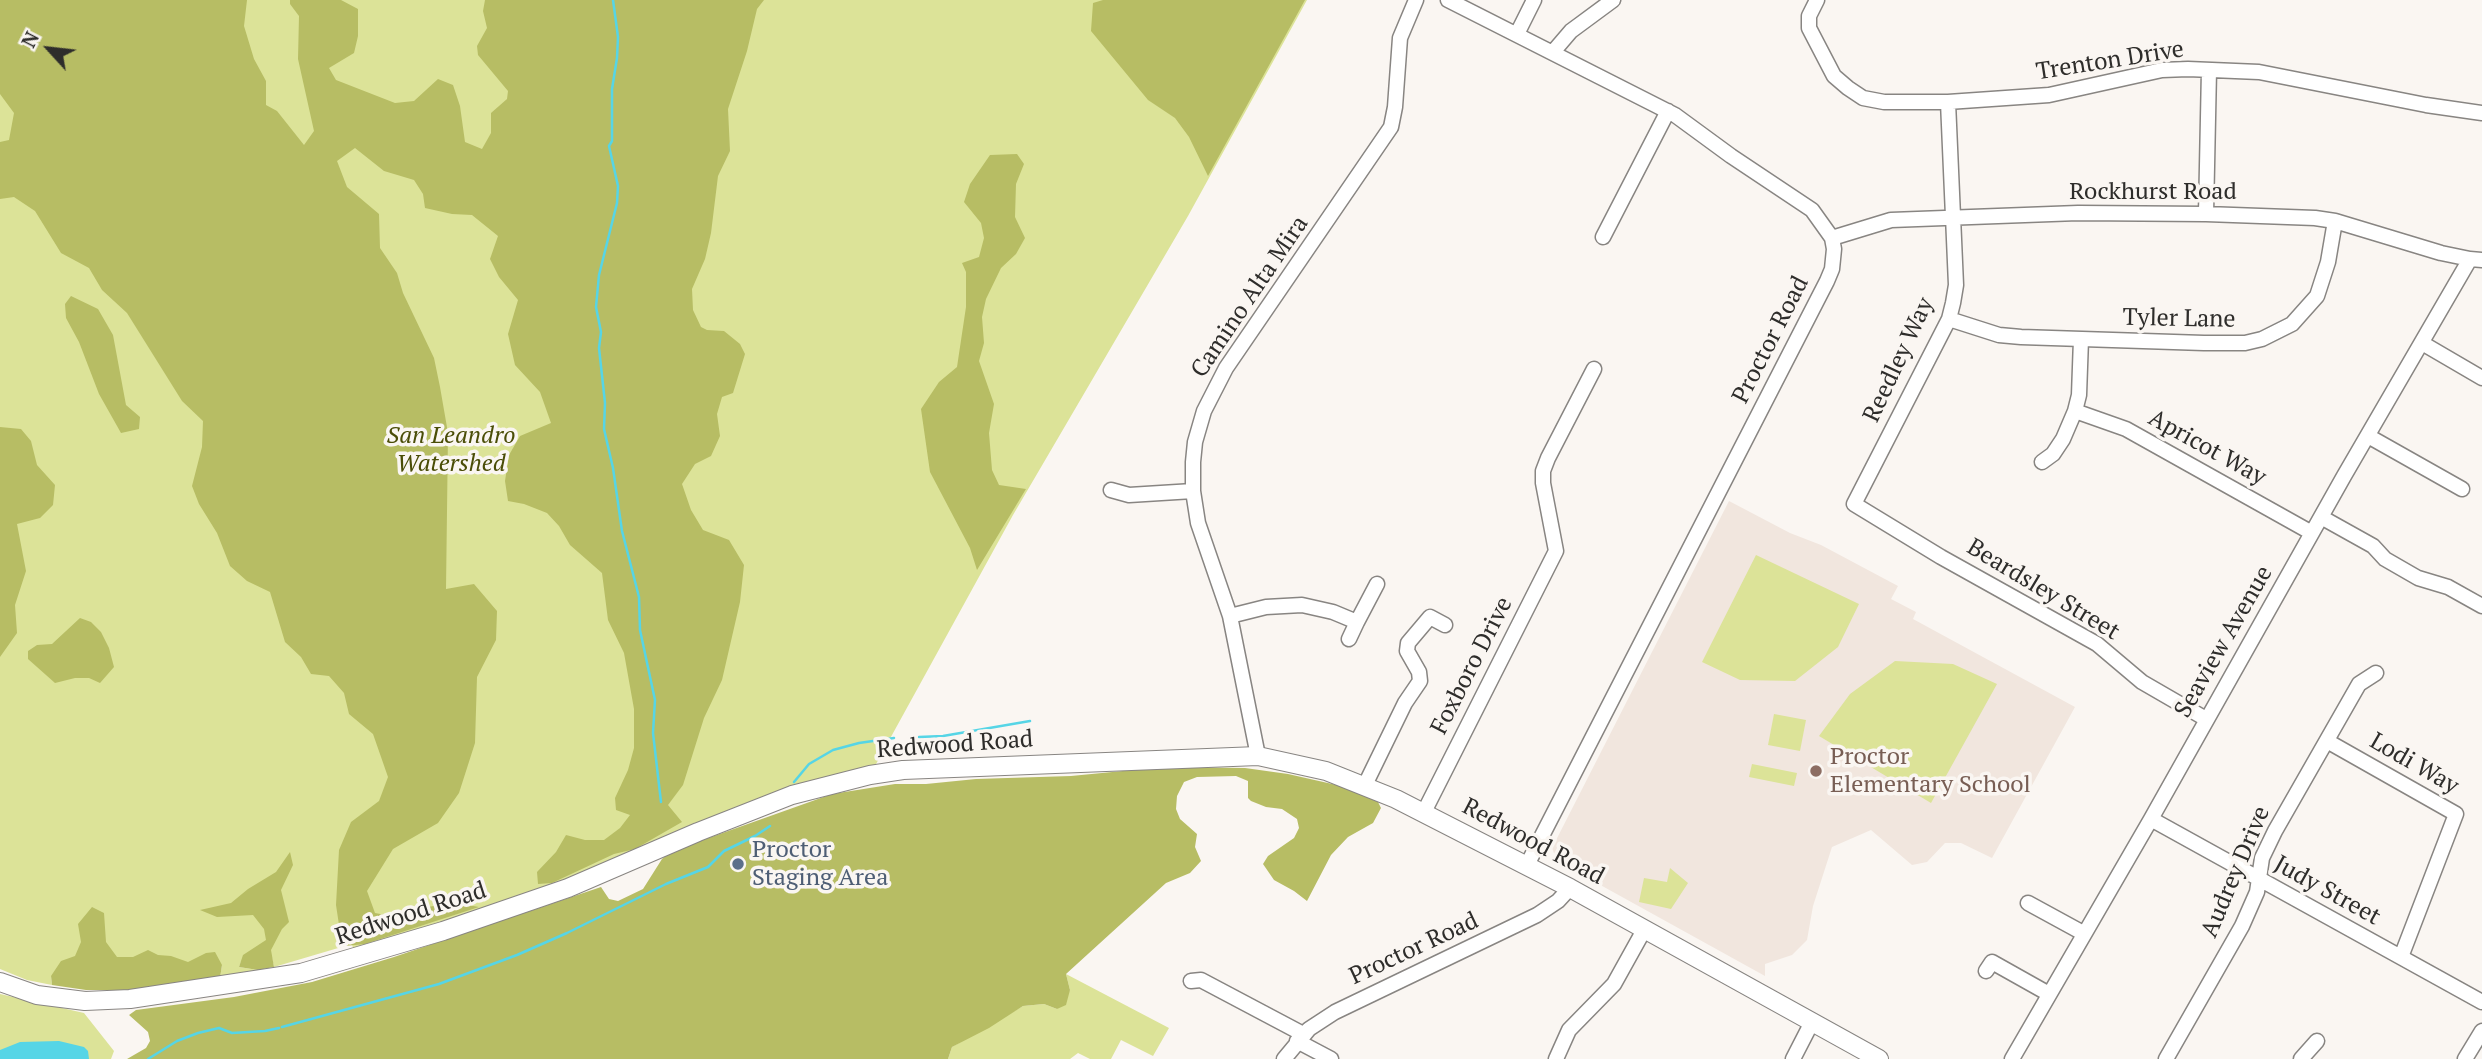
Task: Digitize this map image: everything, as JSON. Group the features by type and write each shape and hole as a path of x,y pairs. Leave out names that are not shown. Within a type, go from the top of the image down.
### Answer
{"main road":[{"name":"Redwood Road","path":"0,982 37,995 85,1001 130,999 301,973 555,892 793,795 870,775 909,770 1258,757 1326,771 1365,785 1424,812 1570,888 1812,1022 1851,1052 1879,1059"}],"street":[{"name":"Camino Alta Mira","path":"1258,757 1230,616 1201,534 1193,491 1195,442 1200,422 1226,368 1391,127 1400,38 1416,0"},
{"path":"1448,0 1668,110 1812,210 1832,239"},
{"path":"1517,34 1534,0"},
{"path":"1553,52 1571,31 1614,0"},
{"name":"Trenton Drive","path":"1817,0 1809,16 1809,28 1834,76 1863,98 1884,102 1948,102 2049,95 2162,70 2209,70 2259,72 2426,105 2482,113"},
{"path":"2206,214 2209,70"},
{"name":"Reedley Way","path":"1854,504 1949,318 1956,285 1948,102"},
{"path":"1603,237 1668,110"},
{"name":"Rockhurst Road","path":"1832,239 1884,221 2078,213 2206,214 2334,221 2441,253 2476,260"},
{"name":"Tyler Lane","path":"1949,318 1999,335 2081,340 2245,343 2278,333 2292,324 2317,296 2328,262 2334,221"},
{"name":"Proctor Road","path":"1527,865 1827,281 1834,259 1832,239"},
{"name":"Seaview Avenue","path":"2012,1059 2422,343 2476,260"},
{"path":"2042,462 2053,454 2063,439 2075,411 2081,340"},
{"path":"2422,343 2482,377"},
{"name":"Foxboro Drive","path":"1424,812 1556,551 1543,471 1594,369"},
{"name":"Apricot Way","path":"2075,411 2126,429 2312,533"},
{"path":"2368,436 2462,489"},
{"path":"1111,490 1129,495 1193,491"},
{"name":"Beardsley Street","path":"1854,504 1941,557 2083,635 2142,682 2206,719"},
{"path":"2321,517 2373,546 2385,559 2418,578 2448,587 2482,606"},
{"path":"1349,639 1377,584"},
{"path":"1230,616 1266,607 1302,605 1334,612 1357,622"},
{"path":"1365,785 1405,703 1420,681 1419,672 1408,650 1408,643 1430,617 1445,625"},
{"name":"Audrey Drive","path":"2166,1059 2242,926 2254,900 2259,869 2268,844 2359,684 2376,673"},
{"name":"Lodi Way","path":"2327,741 2456,814 2401,957"},
{"name":"Judy Street","path":"2151,819 2482,1002"},
{"name":"Proctor Road","path":"1284,1059 1300,1038 1320,1020 1537,915 1558,901 1570,888"},
{"path":"2028,903 2083,933"},
{"path":"1556,1059 1569,1030 1614,984 1644,930"},
{"path":"1986,971 1992,962 2049,994"},
{"path":"1191,981 1200,980 1331,1059"},
{"path":"1793,1059 1812,1022"},
{"path":"2465,1059 2482,1031"},
{"path":"2301,1059 2318,1041"}],"shaded area":[{"name":"Proctor Elementary School","path":"1729,501 1898,586 1891,599 1916,612 1913,619 2075,707 1992,858 1961,843 1945,843 1927,862 1912,865 1871,830 1832,847 1813,906 1807,940 1792,955 1765,964 1765,976 1557,861 1552,848"}],"green space":[{"name":"San Leandro Watershed","path":"0,0 1307,0 1188,216 1013,515 870,775 356,958 351,941 343,942 345,946 274,967 272,958 241,962 239,967 258,970 220,978 222,965 51,976 52,985 27,980 0,969"},
{"path":"0,0 247,0 244,26 254,59 266,81 266,105 277,111 304,145 314,131 298,59 299,16 290,0 341,0 358,9 358,36 354,53 329,68 336,80 395,103 414,101 438,79 453,85 460,106 465,142 482,149 491,133 491,113 507,99 508,91 478,55 477,46 487,28 483,11 485,0 764,0 757,9 728,109 730,151 718,176 711,233 705,259 692,289 693,310 701,327 724,331 740,344 745,354 733,393 722,397 717,414 720,436 711,456 695,464 682,484 691,510 703,530 729,540 744,565 740,602 722,680 704,718 683,785 668,805 682,822 635,849 614,854 552,883 538,884 537,872 556,852 566,835 585,840 604,840 620,828 630,815 616,810 615,798 628,770 634,748 634,709 624,653 608,620 602,573 570,545 559,526 547,513 508,501 505,481 509,455 520,436 551,423 540,392 515,365 508,334 518,300 499,277 490,259 498,236 472,215 425,208 423,194 414,180 384,171 355,148 337,161 347,187 379,214 380,248 397,273 403,293 434,358 440,387 448,433 446,589 474,584 497,611 496,640 477,677 475,743 459,793 438,823 393,849 367,891 375,913 391,916 450,902 479,907 365,944 345,946 341,938 336,905 339,850 351,822 379,801 388,777 373,734 349,714 344,693 329,676 311,674 301,657 285,642 270,592 247,581 230,566 217,533 199,504 192,486 202,447 203,421 182,401 127,313 102,290 89,268 61,253 35,211 14,197 0,199 0,142 9,140 14,113 0,94"},
{"path":"1103,0 1305,0 1208,176 1189,137 1175,118 1148,100 1091,31 1093,3"},
{"path":"1017,154 1024,164 1016,184 1015,217 1025,238 1016,254 1001,268 986,299 982,317 984,343 979,361 994,404 989,433 992,470 999,485 1026,489 977,570 970,548 930,472 921,409 939,382 957,367 966,307 966,272 962,263 979,257 984,238 981,223 964,202 970,184 990,155"},
{"path":"71,296 98,309 113,335 126,405 140,417 139,429 121,433 99,394 79,342 66,318 65,304"},
{"path":"0,427 21,429 31,441 37,465 55,485 53,505 40,518 17,524 26,571 15,605 17,633 0,657"},
{"path":"1756,555 1859,604 1838,647 1795,681 1740,680 1702,662"},
{"path":"80,618 91,622 101,632 114,667 100,683 89,678 75,678 55,683 28,659 28,651 37,645 52,644"},
{"path":"1895,661 1953,664 1997,684 1931,803 1819,736 1850,694"},
{"path":"1774,714 1806,720 1800,751 1768,745"},
{"path":"1752,764 1797,773 1794,786 1749,777"},
{"path":"1164,767 1245,768 1288,774 1341,786 1378,802 1381,808 1373,823 1348,837 1331,855 1307,901 1274,880 1263,864 1268,856 1294,838 1299,828 1297,819 1282,809 1251,801 1248,798 1248,781 1236,776 1197,777 1184,782 1177,796 1176,809 1180,819 1197,834 1195,847 1201,861 1190,873 1166,883 1066,974 1070,990 1066,1005 1057,1009 1044,1004 1023,1006 952,1047 948,1059 127,1059 146,1048 150,1041 148,1032 129,1015 136,1010 234,997 312,982 601,887 609,899 618,901 643,889 662,859 672,851 832,794 895,784 1071,776"},
{"path":"290,852 293,865 281,890 289,922 282,929 271,950 274,967 258,970 239,967 243,955 266,940 264,929 253,915 217,917 200,910 231,903 276,872"},
{"path":"1670,868 1688,883 1671,909 1639,902 1644,878 1667,882"},
{"path":"92,907 104,913 106,942 117,957 133,957 148,950 188,962 206,953 215,952 222,965 220,978 131,990 86,990 52,985 51,976 61,961 75,956 81,942 78,924"},
{"path":"1066,974 1169,1028 1153,1056 1121,1040 1111,1059 1090,1059 1078,1053 1070,1059 948,1059 952,1047 1023,1006 1044,1004 1057,1009 1070,990"},
{"path":"0,994 84,1013 114,1051 111,1059 0,1059"}],"water":[{"path":"59,1041 84,1047 88,1051 89,1059 0,1059 0,1050 20,1042"}],"waterway":[{"path":"613,0 618,37 612,89 612,141 609,146 618,186 617,203 599,275 596,307 601,332 599,348 605,403 604,429 622,531 639,597 640,630 655,700 653,733 661,802"},
{"path":"919,737 943,736 1030,721"},
{"path":"794,782 809,764 833,750 894,738"},
{"path":"282,1027 439,984 517,955 666,884 708,867 724,851 770,826"},
{"path":"148,1059 177,1041 219,1028 232,1033 279,1028"}],"place":[{"name":"Proctor Elementary School","path":"1816,771"},
{"name":"Proctor Staging Area","path":"738,864"}]}
